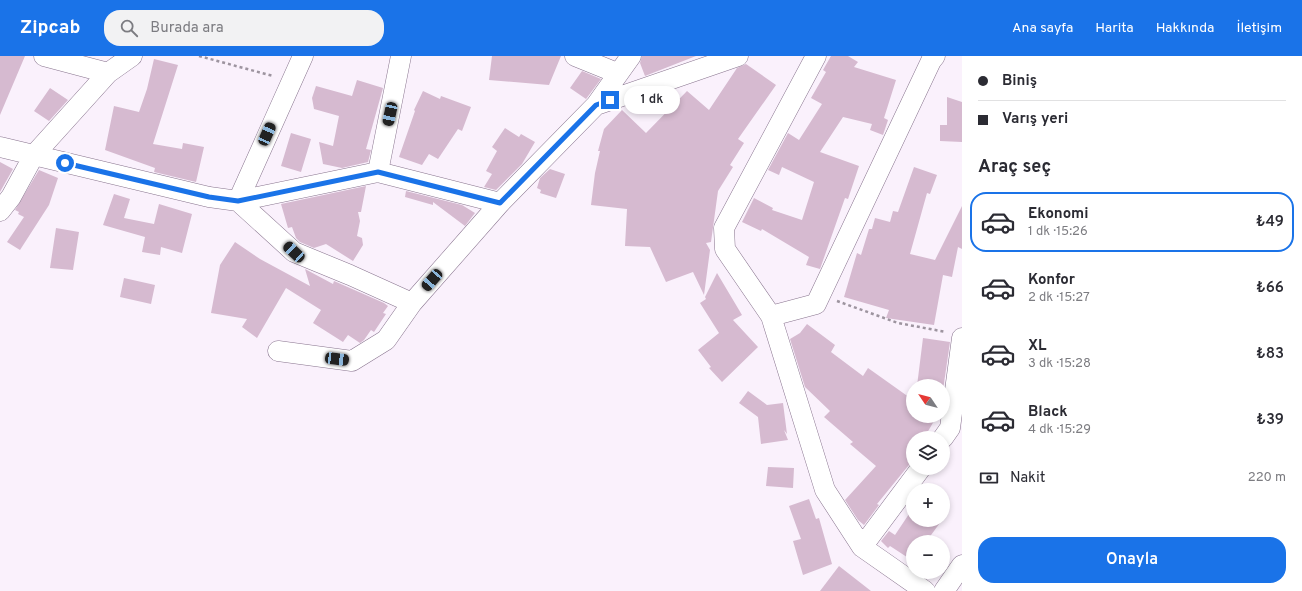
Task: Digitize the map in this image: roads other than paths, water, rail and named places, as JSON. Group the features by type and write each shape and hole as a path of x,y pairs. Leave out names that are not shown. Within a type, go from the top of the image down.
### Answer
{"street":[{"path":"44,56 108,73"},
{"path":"0,211 11,197 34,155 108,73 132,56"},
{"path":"238,201 290,81 303,56"},
{"path":"378,172 402,56"},
{"path":"575,56 617,74"},
{"path":"278,351 352,361 386,340 412,303 500,203 596,105 631,56"},
{"path":"596,105 738,56"},
{"path":"816,56 724,228 725,248 771,316 824,490 862,547 925,591"},
{"path":"771,316 816,304 931,61 935,56"},
{"path":"0,147 209,197 238,201 378,172 500,203"},
{"path":"238,201 294,252 412,303"},
{"path":"948,431 950,428 955,336"},
{"path":"862,547 916,475"},
{"path":"944,591 962,565"}]}
